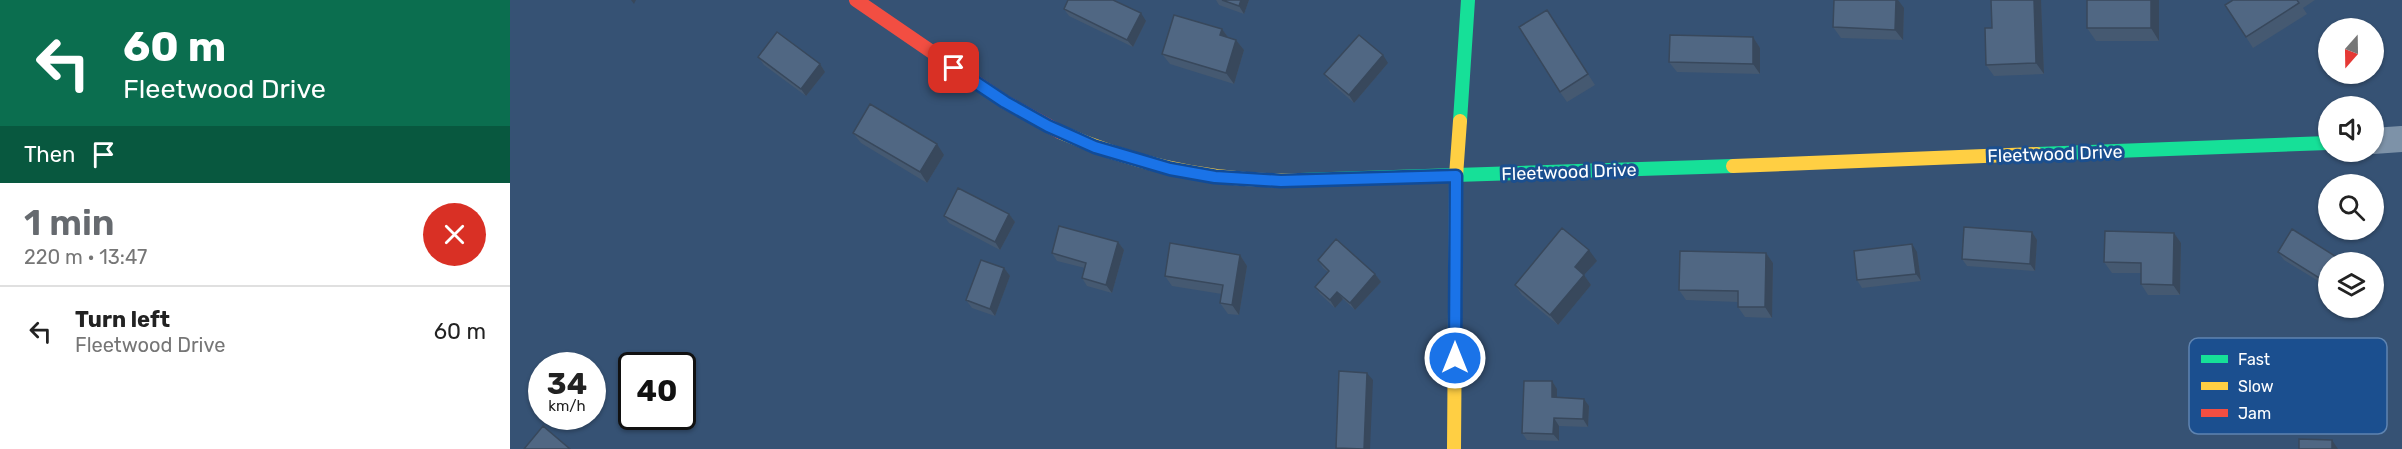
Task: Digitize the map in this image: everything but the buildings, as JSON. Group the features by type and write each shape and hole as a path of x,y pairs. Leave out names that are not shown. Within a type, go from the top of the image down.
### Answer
{"street":[{"name":"Fleetwood Drive","path":"856,0 886,23 1005,102 1048,126 1095,147 1170,169 1215,177 1281,181 1456,176 2318,143"},
{"path":"1454,449 1456,176 1468,0"},
{"path":"2384,140 2402,139"}],"traffic: fast":[{"path":"1460,121 1468,0"},
{"path":"2037,154 2318,143"},
{"path":"1300,180 1733,166"}],"traffic: slow":[{"path":"1454,449 1456,176 1460,121"},
{"path":"1060,132 1118,154 1177,170 1238,178 1300,180"},
{"path":"1733,166 2037,154"}],"traffic: jam":[{"path":"856,0 1005,102 1060,132"}],"route":[{"path":"954,68 1005,102 1048,126 1095,147 1170,169 1215,177 1281,181 1456,176 1455,358"}]}
